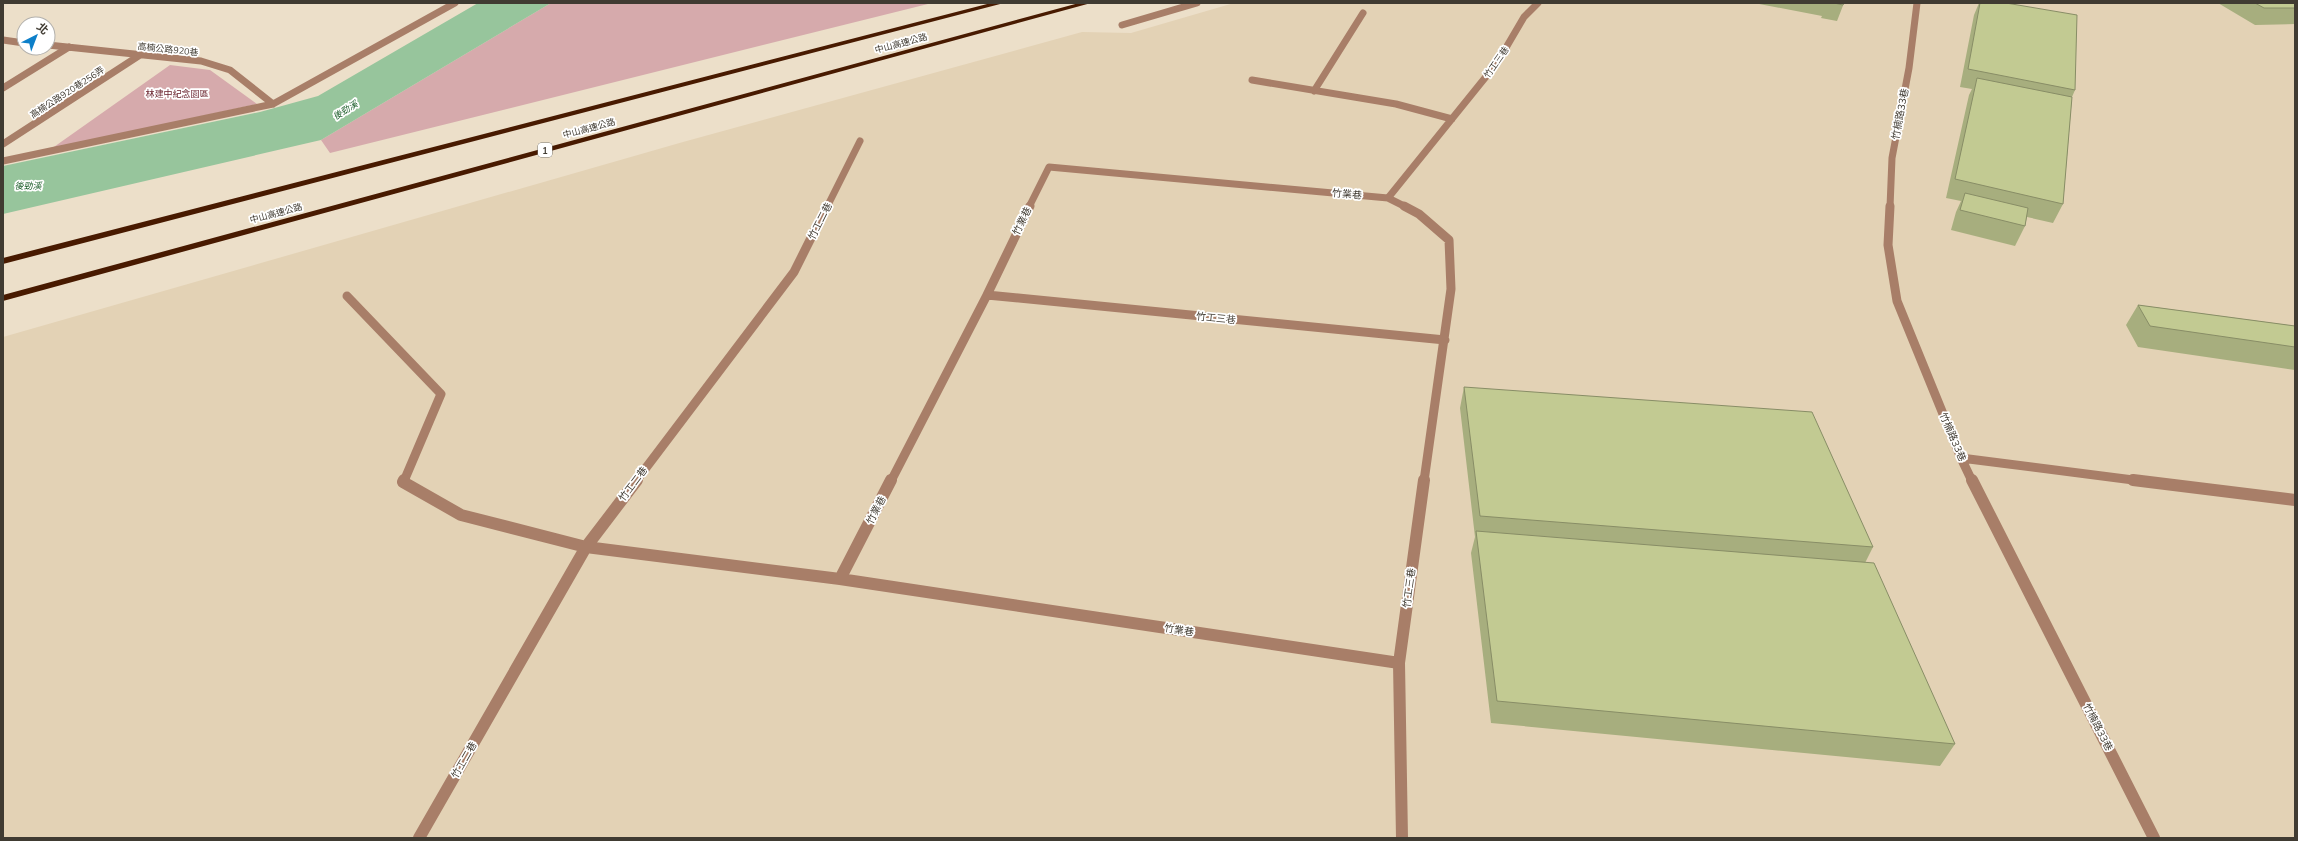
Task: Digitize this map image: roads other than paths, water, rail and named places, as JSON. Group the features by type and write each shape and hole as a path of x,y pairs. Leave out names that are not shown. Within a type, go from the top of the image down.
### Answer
{"highway":[{"name":"中山高速公路","path":"3,261 1000,3"},
{"name":"中山高速公路","path":"3,298 1087,3"}],"street":[{"path":"3,161 66,149 273,104 455,3"},
{"path":"1122,25 1198,3"},
{"name":"竹工三巷","path":"1402,838 1399,663 1445,340 1450,289 1449,240 1419,214 1388,198 1497,64 1524,17 1538,3"},
{"name":"竹楠路33巷","path":"1917,3 1909,68 1892,158 1888,245 1897,301 1961,458 2154,838"},
{"path":"1314,91 1363,13"},
{"path":"3,40 16,42"},
{"name":"高楠公路920巷","path":"56,46 201,61 230,70 273,104"},
{"path":"3,88 69,47"},
{"name":"高楠公路920巷256弄","path":"3,144 140,55"},
{"path":"1252,80 1396,104 1452,119"},
{"name":"竹工二巷","path":"419,838 586,547 794,272 860,141"},
{"name":"竹業巷","path":"840,579 987,295 1048,167 1388,198"},
{"name":"竹工三巷","path":"987,295 1445,340"},
{"name":"竹業巷","path":"346,296 441,394 403,482 461,515 586,547 840,579 1399,663"},
{"path":"1961,458 2295,500"}],"water":[{"name":"後勁溪","path":"478,3 551,3 321,140 3,214 3,166 260,112 318,96"}],"park label":[{"name":"林建中紀念園區","path":"177,93"}]}
